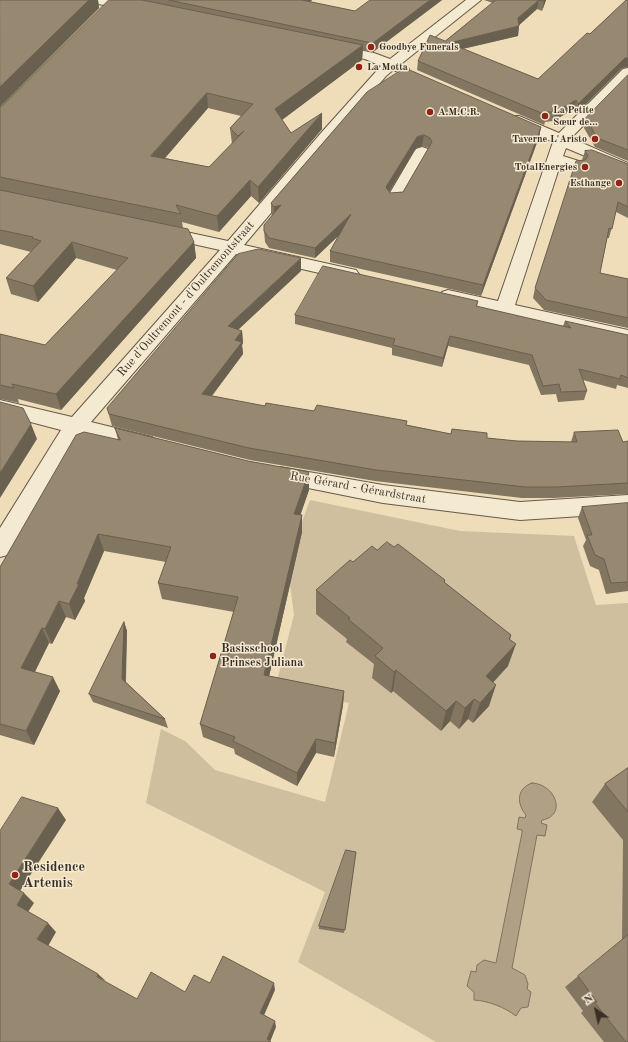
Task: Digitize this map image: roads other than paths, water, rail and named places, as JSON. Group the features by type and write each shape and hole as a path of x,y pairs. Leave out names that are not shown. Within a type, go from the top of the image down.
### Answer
{"street":[{"path":"98,0 115,1 149,10"},
{"name":"Rue d'Oultremont - d'Oultremontstraat","path":"0,548 63,441 376,79 391,65 474,0"},
{"path":"103,14 115,1"},
{"path":"322,47 369,56 416,76"},
{"path":"504,309 561,140 628,72"},
{"path":"498,112 561,140 598,162 628,169"},
{"path":"395,198 422,152"},
{"path":"555,159 576,165"},
{"path":"148,229 364,277"},
{"path":"433,293 628,337"},
{"path":"0,407 167,449"},
{"name":"Rue Gérard - Gérardstraat","path":"258,470 383,494 520,510 628,504"}],"place":[{"name":"Goodbye Funerals","path":"371,47"},
{"name":"La Motta","path":"359,67"},
{"name":"A.M.C.R.","path":"430,112"},
{"name":"La Petite Sœur de...","path":"545,116"},
{"name":"Taverne L'Aristo","path":"595,139"},
{"name":"TotalEnergies","path":"585,167"},
{"name":"Esthange","path":"619,183"},
{"name":"Basisschool Prinses Juliana","path":"213,656"},
{"name":"Residence Artemis","path":"15,875"}]}
